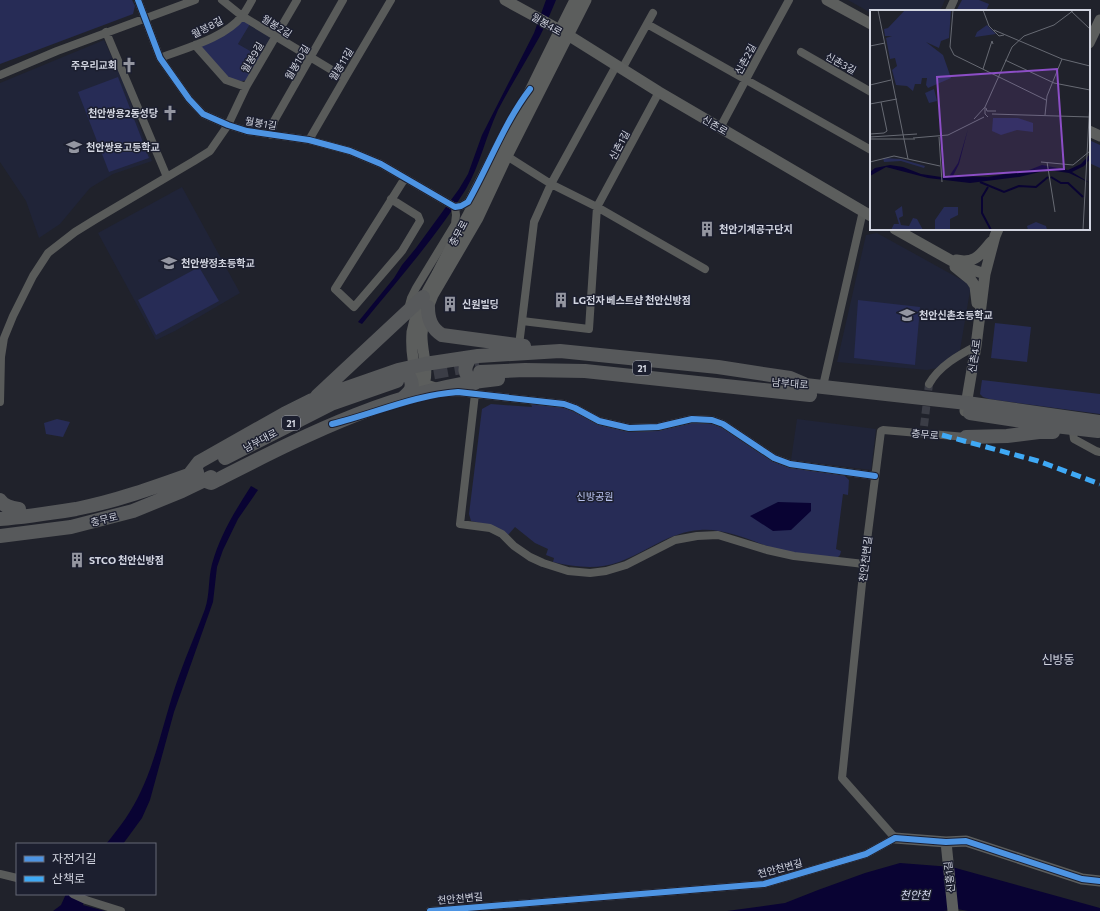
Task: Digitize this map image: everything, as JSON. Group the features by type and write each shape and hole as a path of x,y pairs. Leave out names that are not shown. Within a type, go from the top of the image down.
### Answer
{"highway":[{"path":"203,480 211,483 332,424 400,384 420,365 476,374 525,377 589,378 694,391 771,396 799,388 790,378 718,367 560,351 442,335 429,321 426,302 408,311 312,400"},
{"path":"190,474 199,462 312,400 400,384 422,389 438,389 526,352 560,351"},
{"name":"남부대로","path":"476,374 520,359 586,361 788,384 799,388 1100,422"},
{"name":"남부대로","path":"190,474 205,469 331,404 400,384"},
{"name":"남부대로","path":"203,480 337,412 400,384"},
{"name":"남부대로","path":"799,388 823,386 966,407 1079,431 1100,431"},
{"path":"966,437 1079,431"},
{"name":"충무로","path":"0,519 77,509 131,494 190,474"},
{"name":"충무로","path":"0,536 71,527 133,512 182,491 203,480"},
{"path":"0,500 9,507 19,509"},
{"path":"0,510 47,507 77,509"}],"street":[{"name":"월봉1길","path":"138,0 160,58 189,99 203,114 228,125 247,131 309,140 350,151 381,164 455,207"},
{"path":"0,75 106,32 195,0"},
{"name":"월봉2길","path":"222,0 242,16 275,37 345,78"},
{"name":"월봉8길","path":"160,58 195,45 226,30 242,16 252,0"},
{"name":"월봉9길","path":"0,402 1,357 4,338 30,282 48,253 86,225 210,150 228,125 246,87 297,0"},
{"name":"월봉10길","path":"271,135 274,121 343,0"},
{"name":"월봉11길","path":"309,140 391,0"},
{"name":"월봉4로","path":"505,0 564,33"},
{"name":"충무로","path":"422,389 426,378 412,344 412,332 418,309 433,295 478,218 564,33 575,0"},
{"name":"충무로","path":"426,302 436,275 469,213 530,90 564,33 586,0"},
{"name":"신촌2길","path":"720,128 789,0"},
{"path":"827,0 870,23"},
{"path":"949,10 954,0"},
{"path":"519,345 534,222 552,184 619,68 653,13"},
{"path":"1090,42 1100,20"},
{"path":"647,24 870,149"},
{"path":"106,32 167,177"},
{"name":"신촌로","path":"564,33 659,92 867,213 823,386"},
{"path":"195,45 226,80 246,87"},
{"name":"신촌3길","path":"801,52 870,91"},
{"path":"408,311 411,298 455,224 455,207 461,206 468,202 508,124 522,100 530,90"},
{"name":"신촌1길","path":"522,321 590,329 597,208 659,92"},
{"path":"1090,131 1100,136"},
{"path":"507,156 552,184 705,269"},
{"path":"391,199 418,216 420,221 402,252 354,307 334,289 391,199 405,178"},
{"path":"897,230 961,266 985,274"},
{"path":"948,259 964,262 972,260 979,256 996,233"},
{"name":"신촌4로","path":"966,407 976,346 985,274 996,233"},
{"path":"948,259 971,280 975,286 975,297 980,310"},
{"path":"929,384 933,376 957,356 976,346"},
{"path":"332,424 354,419 415,399 444,393 458,392 476,374"},
{"path":"476,374 575,408 599,421 629,428 658,427 692,419 712,420 723,424 774,458 790,464 875,476"},
{"path":"476,374 460,524 490,528 502,534 514,546 530,557 568,571 590,573 606,571 626,565 675,540 697,536 718,535 767,550 794,556 864,564"},
{"path":"438,389 458,392"},
{"name":"충무로","path":"884,430 924,430 966,437"},
{"name":"천안천변길","path":"430,911 764,884 866,854 895,838 842,778 864,564 880,431 884,430"},
{"path":"1079,431 1074,439 1100,452"},
{"path":"895,838 946,842 966,841 1082,879 1100,881"},
{"name":"신흥1길","path":"946,842 953,911"},
{"path":"0,874 16,878"},
{"path":"75,895 121,911"}],"shaded area":[{"path":"848,0 945,0 940,10 870,10 870,12"},
{"path":"250,24 269,35 270,40 261,57 238,44"},
{"name":"천안쌍용고등학교","path":"104,40 124,83 152,161 113,174 90,188 60,224 39,238 26,201 0,162 0,83"},
{"name":"천안쌍정초등학교","path":"182,187 240,293 175,331 156,340 98,233"},
{"name":"천안신촌초등학교","path":"877,233 971,285 960,350 937,368 927,370 837,362 866,235"},
{"path":"797,419 876,429 871,470 791,460"}],"green space":[{"path":"0,0 132,0 135,6 133,14 0,64"},
{"path":"962,0 979,0 989,4 986,10 957,10"},
{"path":"242,19 250,24 238,44 261,57 248,80 240,81 226,76 220,71 200,47"},
{"path":"118,77 149,158 109,172 78,92"},
{"path":"1090,140 1100,145 1100,168 1090,163"},
{"path":"199,267 219,301 156,335 138,300"},
{"path":"858,300 920,307 915,365 854,358"},
{"path":"995,323 1031,327 1027,362 991,358"},
{"path":"982,380 1100,394 1100,414 989,399 980,394"},
{"name":"신방공원","path":"491,404 532,407 531,404 561,406 604,425 710,422 723,427 778,462 844,475 849,480 848,495 843,494 836,549 841,551 840,555 837,558 794,553 721,531 700,530 678,534 629,558 611,565 586,567 553,562 554,558 546,555 548,549 535,543 515,527 508,535 485,524 471,521 469,514 482,409"},
{"path":"57,419 70,422 63,437 46,434 44,423"}],"water":[{"path":"546,0 556,0 540,36 498,110 471,180 466,189 455,207 403,275 362,324 358,322 394,278 402,265 459,189 468,174 482,135 534,33"},
{"path":"251,486 258,490 238,519 223,550 217,567 213,602 174,712 150,800 142,818 124,843 107,843 130,812 147,777 179,676 205,609 215,553 228,524"},
{"path":"778,502 811,503 811,511 791,530 773,531 750,516"},
{"name":"천안천","path":"900,863 952,867 1100,908 1100,911 968,911 957,909 943,911 727,911 785,903 865,873"},
{"path":"66,895 87,895 83,905 105,911 53,911 61,905"}],"tunnel":[{"path":"413,376 479,364"},
{"path":"924,426 929,384"}],"marked path":[{"path":"942,435 1038,461 1100,484"}],"cycle path":[{"path":"138,0 160,58 189,99 203,114 228,125 247,131 309,140 350,151 381,164 455,207 461,206 468,202 504,130 530,89"},
{"path":"332,424 410,401 458,392 564,404 575,408 599,421 629,428 658,427 692,419 712,420 723,424 774,458 790,464 875,476"},
{"path":"430,911 764,884 866,854 895,838 946,842 966,841 1082,879 1100,881"}],"place":[{"name":"주우리교회","path":"129,65"},
{"name":"천안쌍용2동성당","path":"170,113"},
{"name":"천안쌍용고등학교","path":"74,147"},
{"name":"천안기계공구단지","path":"707,229"},
{"name":"천안쌍정초등학교","path":"169,263"},
{"name":"LG전자 베스트샵 천안신방점","path":"561,300"},
{"name":"신원빌딩","path":"450,304"},
{"name":"천안신촌초등학교","path":"907,315"},
{"name":"STCO 천안신방점","path":"77,560"}],"district":[{"name":"신방동","path":"1058,659"}]}
